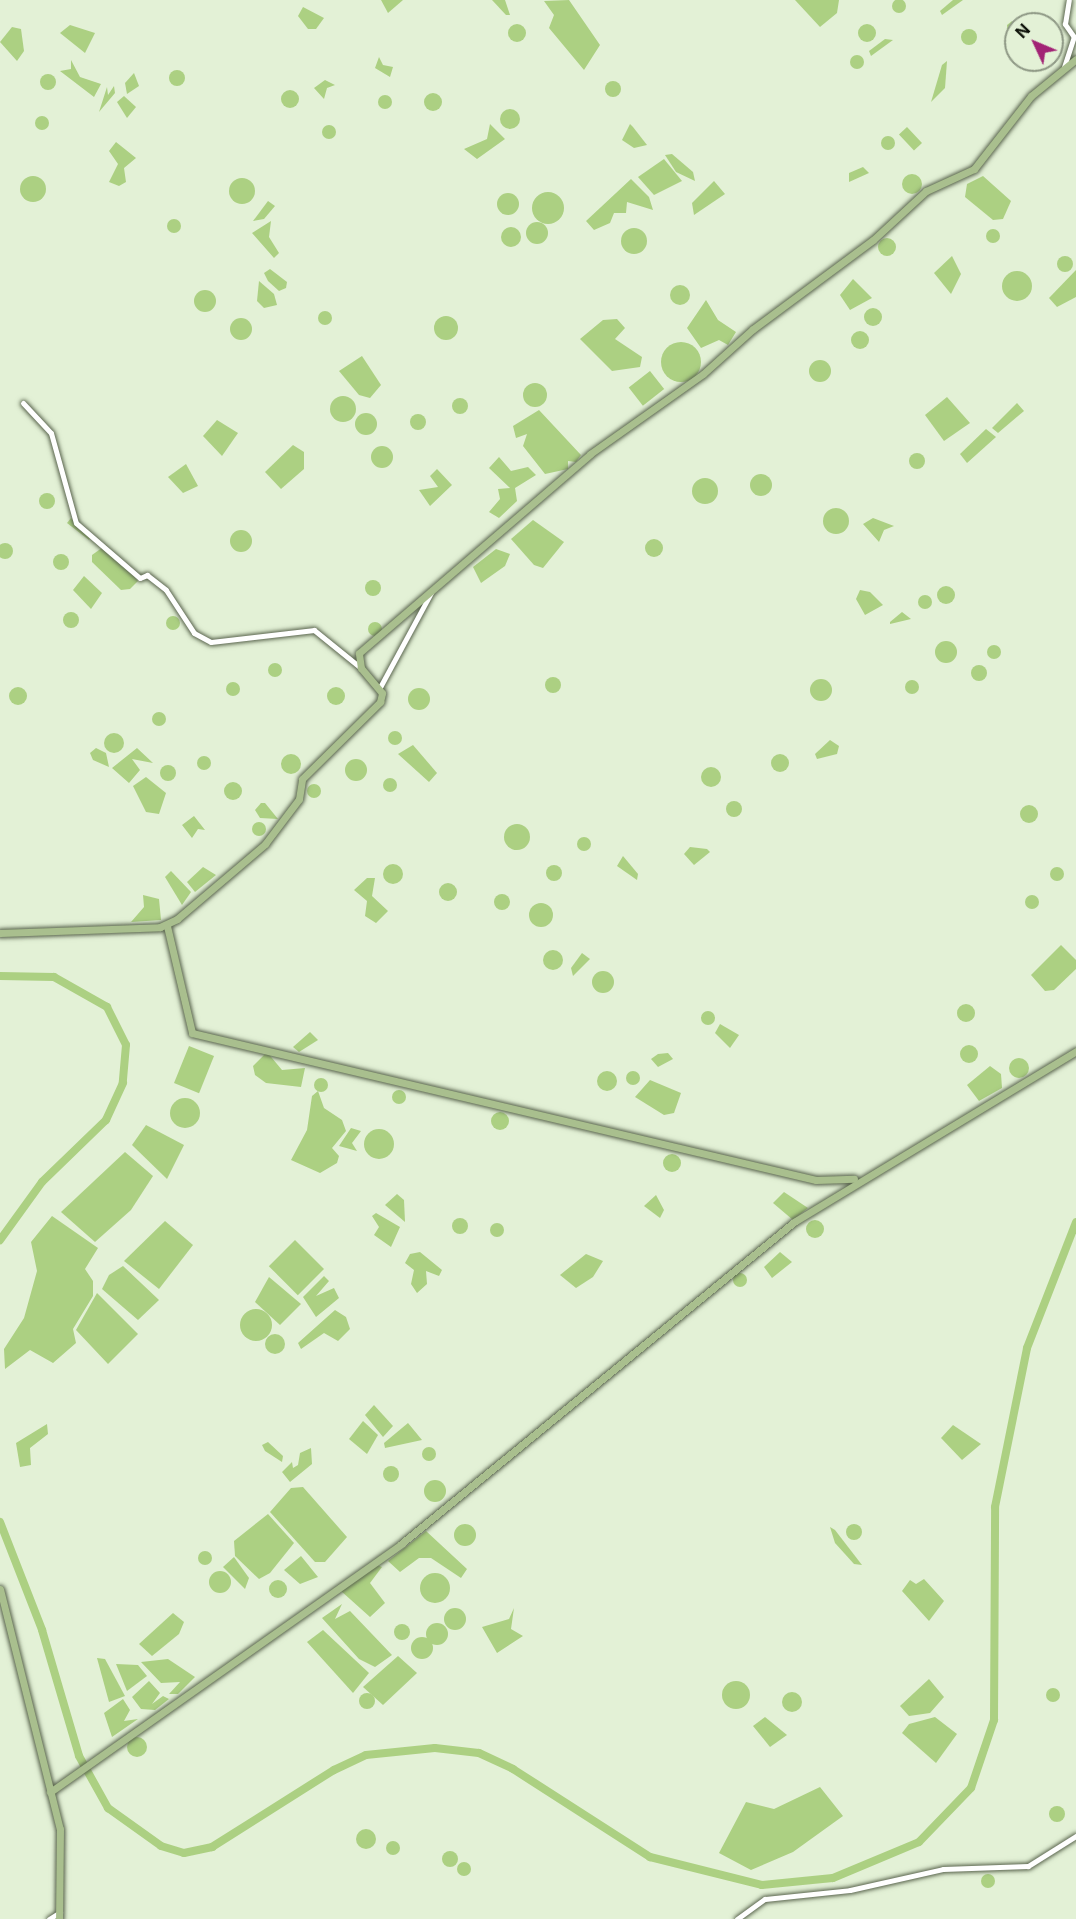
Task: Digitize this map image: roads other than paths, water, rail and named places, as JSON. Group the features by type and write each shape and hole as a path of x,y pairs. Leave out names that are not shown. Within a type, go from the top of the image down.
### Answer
{"main road":[{"path":"1064,67 1076,59"},
{"path":"0,933 167,926 265,844 299,799 302,780 380,702 380,689 361,668 359,653 590,454 703,374 753,329 873,240 926,191 974,169 1031,96 1058,72"},
{"path":"167,926 192,1033 816,1180 860,1178"},
{"path":"50,1792 401,1544 747,1259 860,1178 1076,1051"},
{"path":"0,1588 62,1849 59,1915"}],"street":[{"path":"1064,67 1074,38 1065,24 1069,0"},
{"path":"23,403 51,433 76,523 140,578 147,575 166,590 194,633 211,642 314,630 361,668"},
{"path":"380,689 433,590"},
{"path":"737,1919 765,1899 850,1890 943,1869 1028,1866 1076,1836"},
{"path":"49,1919 59,1915"}],"waterway":[{"path":"0,976 54,977 107,1007 126,1045 123,1083 106,1120 42,1182 0,1240"},
{"path":"0,1522 42,1630 79,1756 108,1808 161,1846 184,1853 212,1847 334,1770 366,1755 435,1748 479,1753 513,1769 650,1857 762,1885 833,1878 919,1842 971,1788 994,1720 995,1507 1027,1348 1076,1222"}]}
